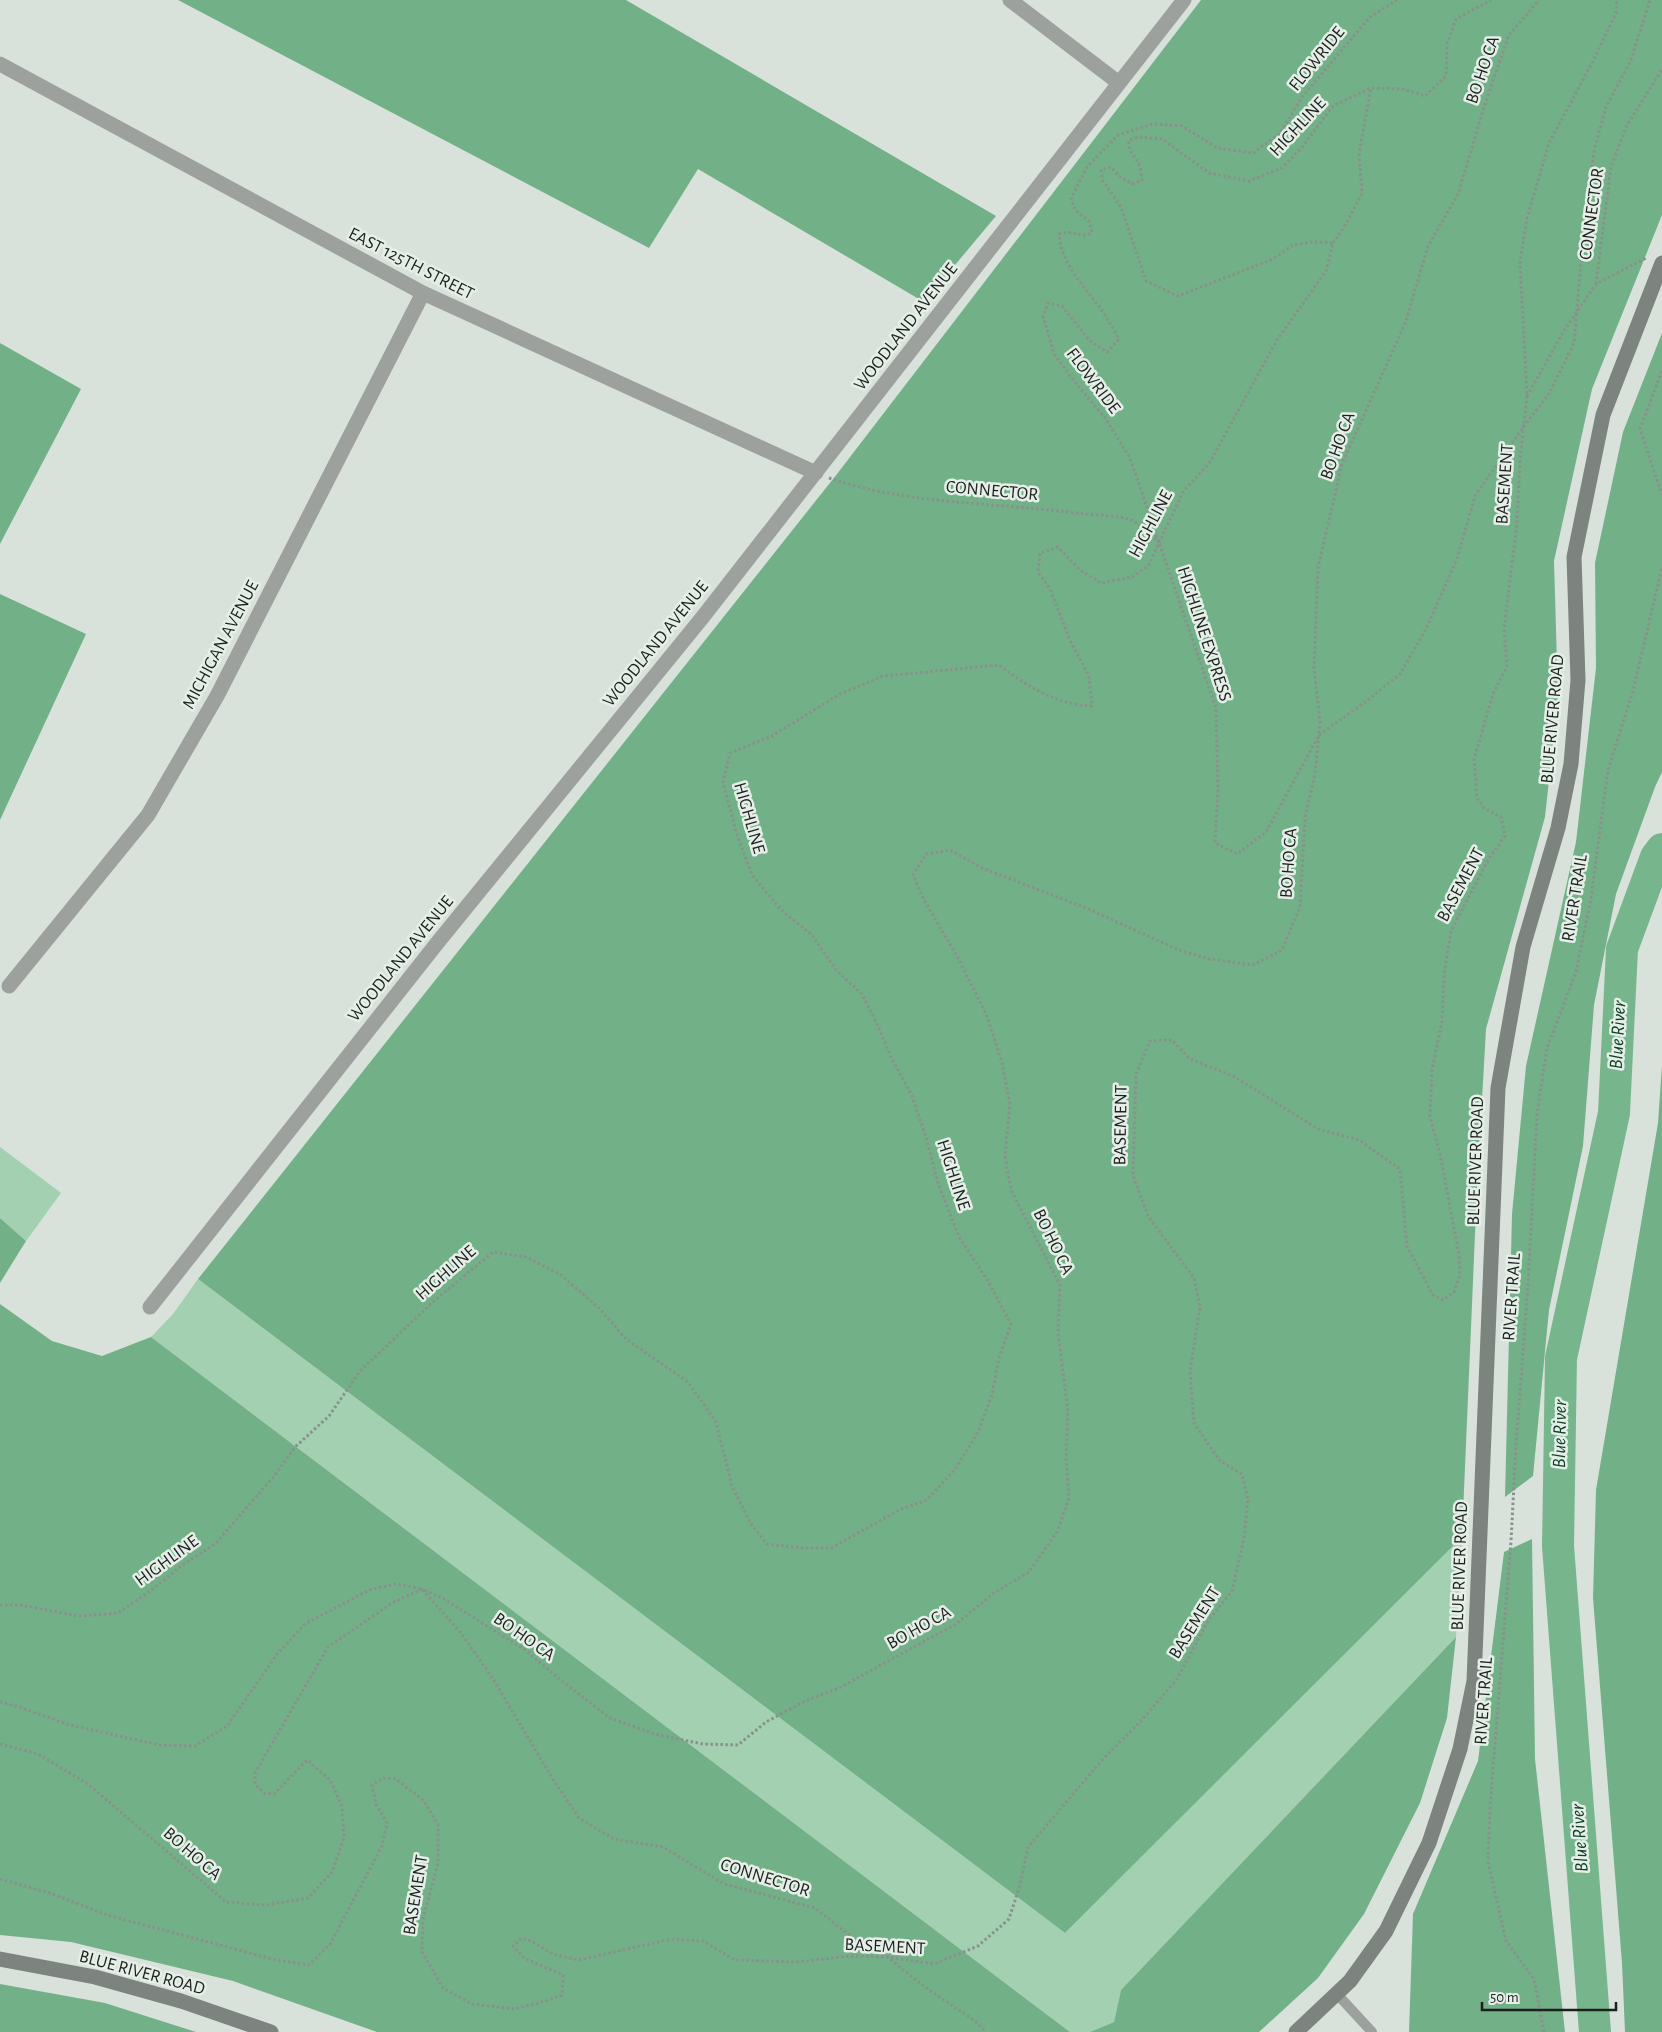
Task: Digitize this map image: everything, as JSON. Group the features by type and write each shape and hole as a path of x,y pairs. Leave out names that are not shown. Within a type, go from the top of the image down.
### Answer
{"street":[{"path":"1010,0 1119,83"},
{"name":"WOODLAND AVENUE","path":"150,1307 438,942 702,618 816,474 1184,0"},
{"name":"EAST 125TH STREET","path":"0,64 422,294 816,474"},
{"name":"BLUE RIVER ROAD","path":"1296,2032 1350,1982 1386,1931 1429,1843 1460,1749 1474,1681 1498,1088 1523,947 1558,828 1571,764 1578,680 1574,557 1603,415 1658,258"},
{"name":"MICHIGAN AVENUE","path":"10,986 148,815 217,696 422,294"},
{"name":"BLUE RIVER ROAD","path":"0,1959 94,1977 181,2001 272,2032"}],"lane":[{"path":"1337,1994 1372,2032"}],"path":[{"name":"FLOWRIDE","path":"1160,542 1130,458 1105,418 1054,354 1043,316 1048,303 1062,306 1089,340 1107,352 1119,339 1102,312 1078,282 1060,242 1059,234 1067,231 1083,236 1092,233 1089,221 1075,210 1071,198 1087,168 1118,135 1152,124 1182,126 1217,148 1253,153 1280,133 1302,97 1370,17 1397,0"},
{"name":"HIGHLINE","path":"0,1605 20,1605 79,1616 118,1613 153,1589 181,1566 216,1543 275,1475 295,1447 329,1416 360,1371 434,1301 493,1252 526,1257 561,1275 599,1308 626,1339 688,1382 716,1422 732,1486 751,1524 767,1544 803,1548 831,1548 901,1509 927,1500 956,1468 978,1432 992,1395 1000,1358 1011,1324 988,1281 959,1237 938,1183 926,1137 912,1096 891,1057 862,994 836,970 812,936 781,910 752,875 737,835 723,782 730,753 772,736 840,694 883,676 999,665 1028,687 1074,706 1092,706 1089,676 1070,640 1050,589 1038,572 1040,553 1058,547 1080,570 1101,583 1132,577 1148,566 1183,492 1210,462 1277,340 1326,271 1333,243 1313,242 1293,245 1273,259 1178,296 1146,281 1121,206 1103,181 1102,170 1111,167 1119,176 1132,184 1142,180 1140,165 1133,158 1128,146 1129,140 1139,137 1162,139 1209,173 1249,180 1282,168 1303,146 1333,106 1372,88 1403,89 1425,96 1446,76 1447,44 1456,18 1491,0"},
{"name":"BO HO CA","path":"0,1744 38,1754 88,1784 226,1902 266,1905 308,1898 332,1872 344,1838 342,1806 330,1780 307,1760 274,1794 264,1793 255,1784 255,1773 328,1648 392,1603 422,1589 444,1599 524,1650 610,1718 654,1734 703,1744 738,1745 766,1722 805,1700 839,1688 956,1624 994,1594 1029,1572 1057,1532 1069,1498 1066,1459 1068,1412 1058,1332 1060,1285 1011,1190 1005,1155 1010,1104 1002,1063 987,1016 959,960 923,898 914,875 926,854 950,850 982,868 1095,912 1179,950 1209,959 1253,965 1282,950 1300,907 1305,818 1315,772 1320,722 1314,669 1318,568 1342,464 1406,321 1428,246 1458,194 1485,104 1509,35 1539,0"},
{"path":"1527,396 1520,262 1527,218 1549,142 1592,64 1616,13 1617,0"},
{"path":"1524,426 1549,394 1574,343 1584,215 1595,147 1606,107 1631,60 1650,0"},
{"name":"CONNECTOR","path":"1527,396 1565,329 1596,284 1611,167 1626,127 1662,69"},
{"path":"1333,243 1346,224 1362,193 1359,154 1372,88"},
{"name":"CONNECTOR","path":"1596,284 1658,258"},
{"path":"1662,371 1640,429 1662,495"},
{"name":"BASEMENT","path":"0,1879 50,1893 116,1917 276,1960 309,1965 330,1944 382,1846 387,1823 376,1804 372,1785 383,1778 396,1778 424,1801 438,1825 438,1863 423,1918 422,1952 443,1988 472,2004 515,2009 562,1995 563,1975 524,1958 513,1946 522,1938 553,1954 579,1960 671,1939 703,1942 735,1960 796,1962 851,1956 887,1957 934,1964 978,1946 1009,1919 1020,1885 1028,1848 1102,1760 1141,1721 1177,1679 1208,1621 1232,1591 1244,1538 1248,1498 1242,1474 1220,1461 1194,1423 1190,1372 1200,1307 1194,1278 1148,1216 1133,1176 1136,1074 1150,1041 1172,1040 1190,1059 1233,1076 1318,1129 1359,1140 1400,1168 1407,1246 1433,1295 1443,1300 1454,1292 1460,1275 1459,1255 1440,1154 1430,1117 1432,1070 1442,1022 1444,975 1451,931 1488,860 1505,836 1501,817 1484,808 1477,798 1474,759 1493,694 1507,666 1504,629 1517,523 1520,458 1527,396"},
{"name":"HIGHLINE EXPRESS","path":"1160,542 1216,708 1218,791 1215,843 1238,854 1266,832 1319,735 1364,703 1400,674 1426,630 1457,560 1475,496 1524,426"},
{"name":"CONNECTOR","path":"816,474 858,487 915,498 967,504 1035,508 1130,519 1160,542"},
{"name":"RIVER TRAIL","path":"1544,2032 1534,1979 1506,1941 1488,1862 1490,1808 1511,1541 1537,1114 1547,1048 1576,972 1590,907 1608,770 1633,691 1662,567"},
{"path":"0,1702 70,1725 159,1746 195,1746 227,1726 278,1653 305,1624 369,1590 396,1584 422,1589"},
{"name":"CONNECTOR","path":"422,1589 462,1633 493,1678 554,1781 579,1818 614,1838 663,1847 724,1884 815,1908 854,1939 887,1957 929,1990 974,2020 986,2032"}],"green space":[{"path":"178,0 626,0 996,216 924,302 698,169 649,248"},
{"path":"1201,0 1662,0 1662,215 1592,389 1554,561 1558,698 1545,817 1486,1029 1462,1537 1065,1933 198,1279 837,474"},
{"path":"1662,333 1662,772 1616,894 1594,1005 1583,1146 1549,1310 1533,1476 1505,1497 1512,1214 1526,1066 1576,842 1596,668 1595,563 1623,432"},
{"path":"0,343 81,389 0,544"},
{"path":"0,594 86,634 0,820"},
{"path":"1662,1065 1662,2032 1625,2032 1622,1963 1593,1598 1596,1490 1658,1123"},
{"path":"0,1147 61,1193 26,1241 0,1218"},
{"path":"0,1218 26,1241 0,1283"},
{"path":"198,1279 1065,1933 1462,1537 1456,1637 1121,1990 1114,2022 1090,2032 1070,2032 151,1337 173,1314"},
{"path":"0,1304 52,1341 102,1356 151,1337 1070,2032 377,2032 233,1981 71,1942 0,1935"},
{"path":"1532,1539 1535,1759 1565,2032 1409,2032 1413,1914 1478,1761 1504,1552"},
{"path":"1456,1637 1447,1718 1420,1803 1364,1914 1318,1978 1259,2032 1090,2032 1114,2022 1121,1990"},
{"path":"0,1984 105,2003 196,2032 0,2032"}],"waterway":[{"name":"Blue River","path":"1595,2032 1558,1546 1561,1358 1614,1113 1622,949 1656,857 1662,849"}]}
